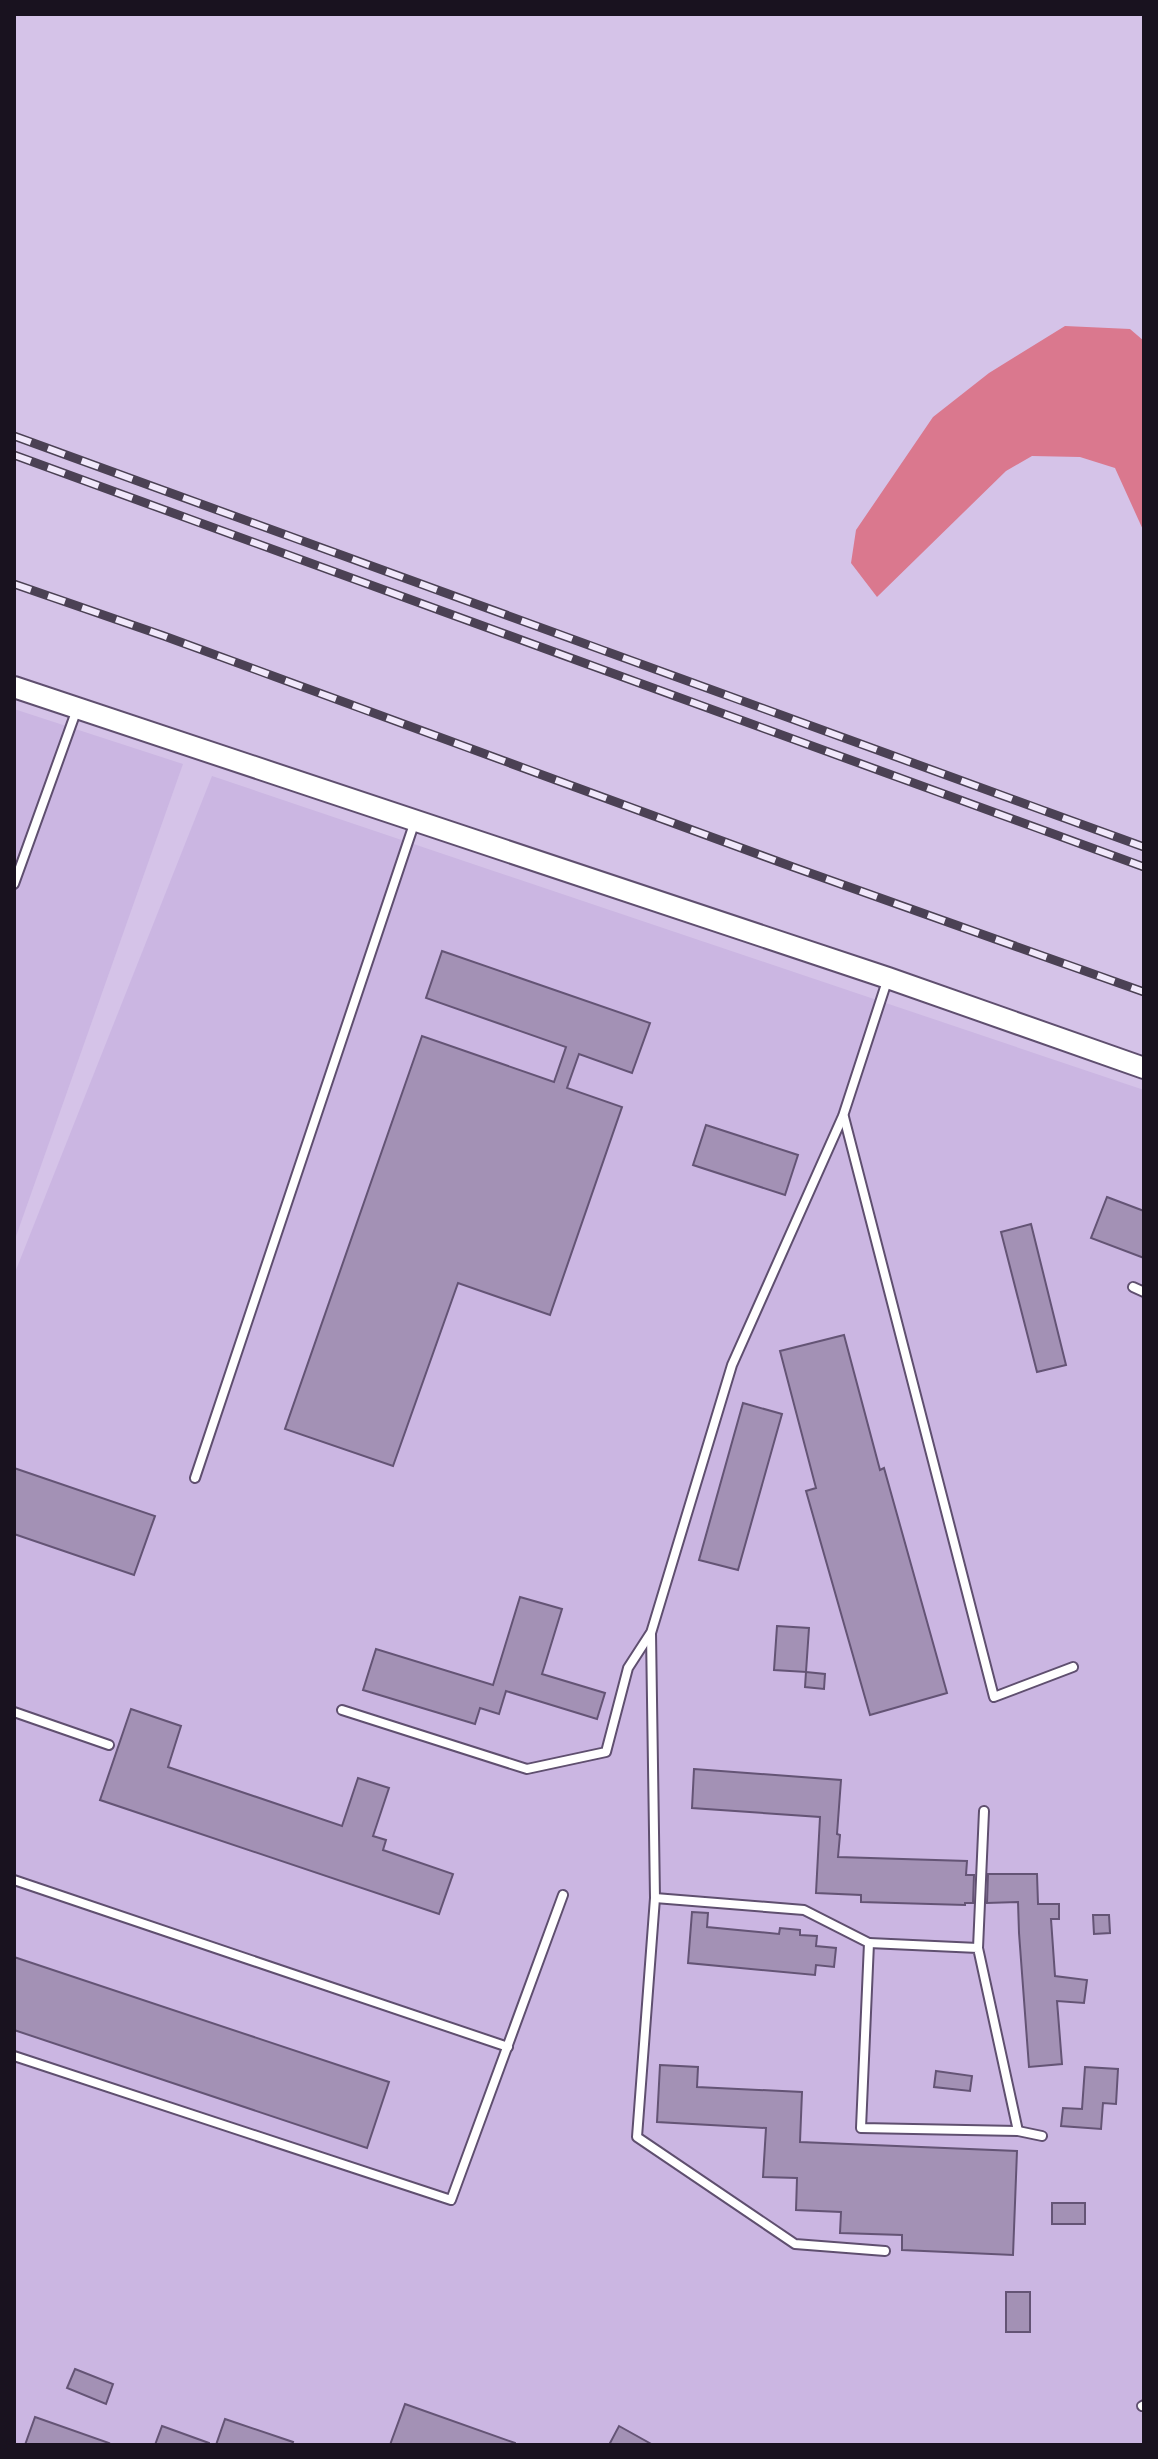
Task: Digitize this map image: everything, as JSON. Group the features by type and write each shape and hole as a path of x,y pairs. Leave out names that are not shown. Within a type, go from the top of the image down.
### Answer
{"street":[{"path":"14,687 888,978 1144,1068"}],"lane":[{"path":"14,884 78,708"},
{"path":"195,1478 416,820"},
{"path":"342,1710 527,1769 606,1752 628,1668 651,1633 732,1365 843,1116 888,978"},
{"path":"843,1116 994,1697 1073,1667"},
{"path":"1133,1287 1144,1292"},
{"path":"651,1633 655,1898 637,2137 795,2244 885,2251"},
{"path":"14,1712 109,1745"},
{"path":"984,1811 978,1948 1018,2131"},
{"path":"14,1880 508,2047"},
{"path":"14,2056 451,2200 563,1895"},
{"path":"655,1898 804,1910 869,1943 978,1948"},
{"path":"869,1943 861,2128 1018,2131 1042,2136"}],"shaded area":[{"path":"1065,326 1130,329 1144,341 1144,532 1115,468 1080,457 1032,456 1006,471 877,597 851,563 856,530 933,417 989,373"},
{"path":"14,709 183,764 14,1242"},
{"path":"212,776 1144,1090 1144,2445 14,2445 14,1275"}],"building":[{"path":"442,951 650,1023 632,1073 579,1054 567,1088 622,1107 550,1315 458,1283 393,1466 285,1429 422,1036 554,1082 566,1047 426,998"},
{"path":"706,1125 798,1155 785,1195 693,1165"},
{"path":"1107,1197 1144,1211 1144,1258 1091,1238"},
{"path":"1031,1224 1066,1365 1037,1372 1001,1232"},
{"path":"844,1335 880,1470 884,1468 947,1693 870,1715 806,1491 816,1488 780,1351"},
{"path":"743,1403 782,1414 738,1570 699,1560"},
{"path":"14,1468 155,1516 134,1575 14,1534"},
{"path":"520,1597 562,1609 542,1674 605,1693 597,1719 506,1691 499,1714 480,1708 475,1724 363,1690 376,1649 493,1685"},
{"path":"777,1626 809,1628 806,1672 774,1670"},
{"path":"806,1672 825,1674 824,1689 805,1687"},
{"path":"131,1709 181,1726 168,1767 342,1826 358,1778 389,1788 373,1836 386,1840 383,1850 453,1874 439,1914 100,1800"},
{"path":"694,1769 841,1780 838,1857 967,1861 966,1875 974,1875 973,1903 861,1902 861,1895 816,1893 820,1817 692,1808"},
{"path":"988,1874 1037,1874 1038,1904 1059,1904 1059,1919 1051,1919 1055,1976 1087,1980 1084,2003 1057,2001 1062,2064 1029,2067 1018,1902 987,1903"},
{"path":"692,1912 708,1913 707,1927 779,1934 780,1928 800,1930 800,1935 817,1936 816,1946 836,1948 834,1967 816,1965 815,1975 688,1963"},
{"path":"1093,1915 1109,1915 1110,1933 1094,1934"},
{"path":"14,1957 389,2082 367,2148 14,2030"},
{"path":"660,2065 698,2067 697,2087 802,2092 800,2142 1017,2151 1013,2255 902,2250 902,2235 840,2233 841,2212 796,2210 797,2178 763,2177 766,2128 657,2122"},
{"path":"1085,2067 1118,2069 1116,2104 1103,2103 1101,2129 1061,2126 1063,2108 1082,2109"},
{"path":"936,2071 972,2076 970,2091 934,2087"},
{"path":"1052,2203 1085,2203 1085,2224 1052,2224"},
{"path":"1006,2292 1030,2292 1030,2332 1006,2332"},
{"path":"75,2369 113,2384 106,2404 67,2388"},
{"path":"405,2404 515,2443 515,2445 390,2445"},
{"path":"35,2417 109,2443 25,2445"},
{"path":"225,2419 293,2442 292,2445 216,2445"},
{"path":"162,2426 209,2443 209,2445 155,2445"},
{"path":"619,2426 653,2445 609,2445"}],"railway":[{"path":"14,436 1144,847"},
{"path":"14,455 1144,867"},
{"path":"14,584 1144,992"}]}
